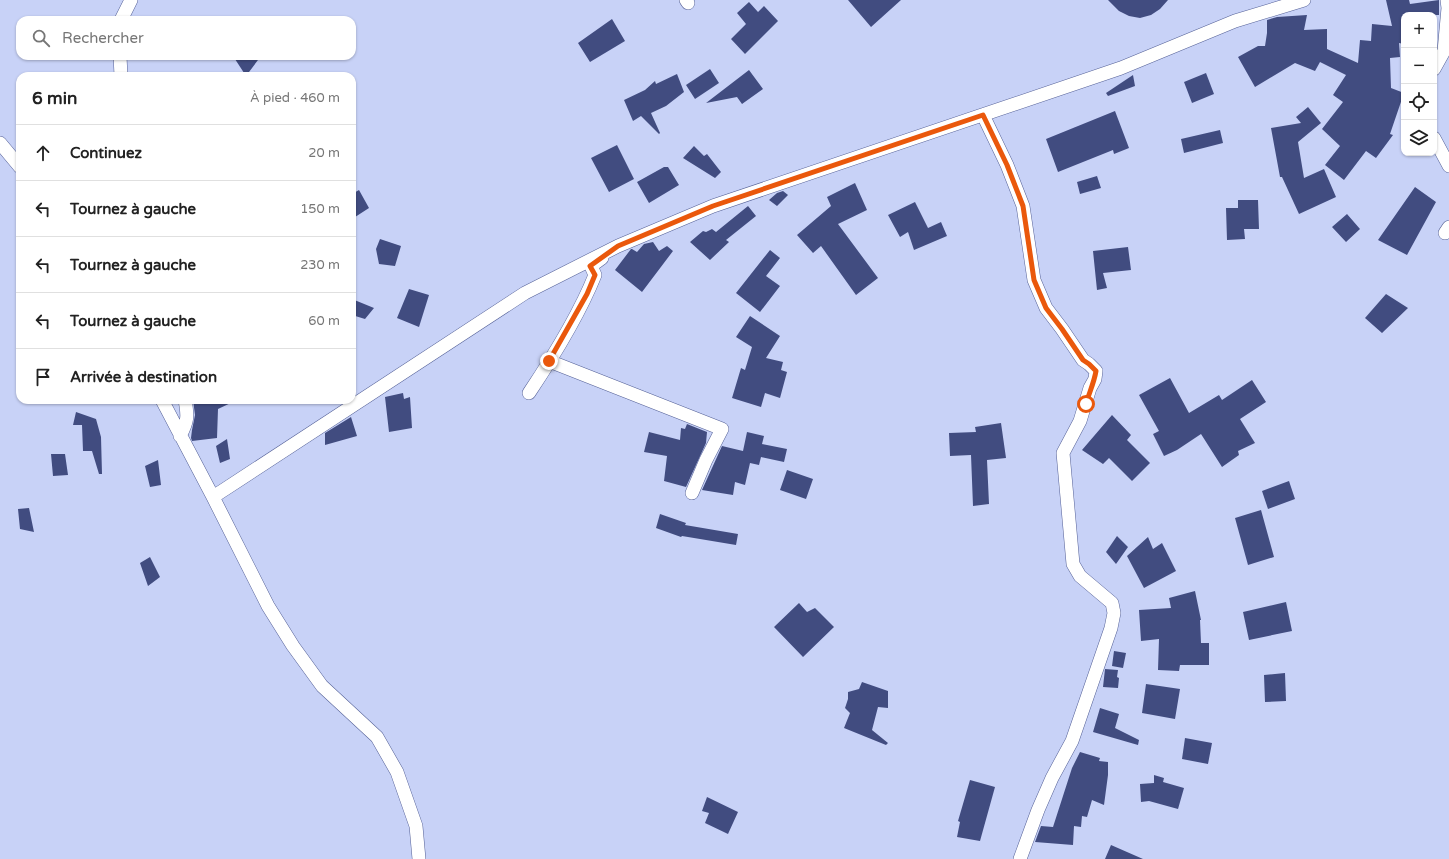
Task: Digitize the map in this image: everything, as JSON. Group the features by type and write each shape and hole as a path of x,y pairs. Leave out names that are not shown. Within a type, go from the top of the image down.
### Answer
{"street":[{"path":"123,16 131,0"},
{"path":"356,404 525,293 618,246 713,206 1121,68 1235,21 1304,0"},
{"path":"1437,64 1444,52 1448,8 1447,0"},
{"path":"120,60 121,72"},
{"path":"983,115 1013,178 1023,206 1034,280 1046,308 1083,360 1096,371 1095,379 1090,388 1080,421 1063,453 1073,564 1080,576 1112,603 1114,613 1111,628 1072,741 1052,778 1038,810 1020,859"},
{"path":"0,143 16,162"},
{"path":"1437,144 1449,166"},
{"path":"529,393 587,294 595,275 590,266 618,246"},
{"path":"549,361 722,429 706,460 692,494"},
{"path":"164,404 268,606 292,646 322,686 377,737 398,772 416,826 419,859"},
{"path":"180,436 186,424 188,413 185,404"},
{"path":"213,497 355,404"}],"building":[{"path":"848,0 901,0 871,27"},
{"path":"1108,0 1168,0 1160,9 1151,15 1140,18 1129,16 1119,11"},
{"path":"1386,0 1409,0 1410,4 1439,0 1439,15 1437,15 1437,12 1401,12 1401,43 1399,43 1400,57 1390,58 1391,88 1401,92 1401,102 1390,134 1393,135 1376,158 1366,151 1344,180 1325,165 1340,146 1322,129 1343,102 1333,95 1346,75 1320,62 1315,71 1295,63 1255,87 1238,57 1258,46 1265,46 1267,20 1277,17 1307,15 1304,30 1327,29 1327,49 1358,63 1360,40 1371,41 1372,24 1392,26"},
{"path":"749,2 758,12 764,6 778,21 745,54 731,39 746,24 737,13"},
{"path":"612,19 625,41 590,62 578,43"},
{"path":"236,60 258,60 249,72 243,72"},
{"path":"710,69 719,83 695,99 686,85"},
{"path":"749,70 763,89 742,104 737,97 706,103"},
{"path":"1206,73 1214,94 1192,103 1184,82"},
{"path":"677,74 684,92 666,106 651,113 660,133 659,134 641,116 633,121 624,100 645,90 655,81 656,84"},
{"path":"1133,75 1135,86 1108,96 1106,93"},
{"path":"1308,107 1321,123 1298,142 1304,178 1324,169 1336,197 1299,214 1282,177 1280,177 1271,128 1301,123 1296,117"},
{"path":"1115,111 1129,148 1114,154 1113,150 1058,172 1046,139"},
{"path":"1220,130 1223,143 1184,153 1181,139"},
{"path":"617,145 634,179 609,192 591,158"},
{"path":"694,146 704,156 707,154 721,172 715,178 683,158"},
{"path":"664,167 668,167 679,185 649,203 637,182"},
{"path":"1097,176 1101,188 1080,194 1077,182"},
{"path":"855,183 867,210 838,224 878,278 856,295 821,246 813,253 797,235 831,206 827,197"},
{"path":"1415,187 1436,202 1407,255 1378,240"},
{"path":"359,190 369,208 356,216 356,192"},
{"path":"783,191 788,195 777,206 769,200 777,193"},
{"path":"1238,200 1258,200 1259,229 1244,229 1245,239 1227,240 1226,208 1238,208"},
{"path":"915,202 928,228 941,222 947,236 914,250 908,232 900,237 888,215"},
{"path":"748,206 756,216 726,240 729,242 710,260 690,242 703,231 706,232 712,229 716,232"},
{"path":"1347,214 1360,229 1346,242 1332,227"},
{"path":"380,239 401,246 395,266 379,264 376,249"},
{"path":"653,242 659,251 667,246 673,251 642,292 615,270 631,249 637,252 644,244"},
{"path":"1128,247 1131,270 1103,273 1107,288 1097,290 1093,251"},
{"path":"770,250 780,258 766,276 780,286 760,312 736,293"},
{"path":"409,289 429,295 419,327 397,318"},
{"path":"1386,294 1408,308 1382,333 1365,318"},
{"path":"356,301 374,308 365,319 356,316"},
{"path":"750,316 780,336 766,358 783,362 781,370 787,372 780,398 765,393 761,407 732,398 741,368 745,370 752,347 736,337"},
{"path":"1170,378 1189,413 1219,395 1222,400 1252,380 1266,402 1240,419 1255,443 1238,451 1239,455 1222,467 1201,434 1177,450 1164,456 1153,434 1159,431 1139,395"},
{"path":"403,393 404,399 410,397 412,428 389,432 385,397"},
{"path":"194,404 229,404 218,409 217,438 192,441 191,438 195,415"},
{"path":"76,412 96,419 101,437 102,474 99,474 92,451 83,451 82,425 73,425"},
{"path":"1112,415 1131,435 1127,440 1150,463 1132,481 1109,458 1103,464 1082,450"},
{"path":"351,417 357,436 325,445 325,433"},
{"path":"1001,423 1006,458 987,460 989,504 973,506 971,455 950,456 949,433 976,432 975,427"},
{"path":"687,424 707,432 706,443 686,487 664,481 667,456 644,452 649,432 680,440 681,428 685,429"},
{"path":"747,432 764,436 762,444 787,449 784,462 761,457 759,465 750,463 745,485 735,482 733,495 702,490 722,446 743,451"},
{"path":"227,439 230,459 220,463 216,446"},
{"path":"51,454 65,454 68,475 53,476"},
{"path":"158,460 161,485 150,487 145,466"},
{"path":"787,470 813,479 806,499 780,490"},
{"path":"1289,481 1295,499 1268,509 1262,491"},
{"path":"29,508 34,532 20,529 18,509"},
{"path":"1261,510 1274,557 1248,565 1235,518"},
{"path":"660,514 686,523 685,525 738,534 736,545 681,537 656,528"},
{"path":"1117,536 1128,547 1116,564 1106,552"},
{"path":"1148,537 1153,549 1162,543 1176,571 1144,588 1127,556"},
{"path":"150,557 160,577 148,586 140,563"},
{"path":"1195,591 1201,620 1201,643 1209,643 1209,665 1180,665 1179,671 1158,670 1159,639 1141,641 1139,610 1171,608 1169,598"},
{"path":"1286,602 1292,631 1249,640 1243,612"},
{"path":"799,603 807,612 815,608 834,627 803,657 774,627"},
{"path":"1114,651 1126,653 1123,668 1112,666"},
{"path":"1105,669 1118,670 1118,688 1103,687"},
{"path":"1285,673 1286,701 1265,702 1264,675"},
{"path":"862,682 888,691 888,708 878,707 872,730 888,743 886,745 844,728 850,713 845,708 848,699 848,692 859,689"},
{"path":"1146,684 1180,689 1175,719 1142,713"},
{"path":"1100,708 1119,714 1115,728 1139,740 1138,745 1093,732"},
{"path":"1185,738 1212,743 1208,764 1182,759"},
{"path":"1080,752 1100,758 1099,761 1108,762 1108,775 1104,805 1092,800 1087,817 1082,816 1081,827 1074,826 1073,845 1035,842 1041,826 1053,827 1072,768"},
{"path":"1154,775 1164,778 1163,782 1184,788 1178,809 1149,801 1141,802 1140,784 1154,783"},
{"path":"970,780 995,787 980,841 957,837 960,822 958,821"},
{"path":"707,797 738,812 728,834 705,823 709,813 702,811"},
{"path":"1111,845 1143,859 1105,859"}],"route":[{"path":"549,361 587,294 595,275 590,266 618,246 713,206 983,115 1016,185 1023,206 1034,280 1046,308 1083,360 1096,371 1095,379 1090,388 1086,404"}]}
